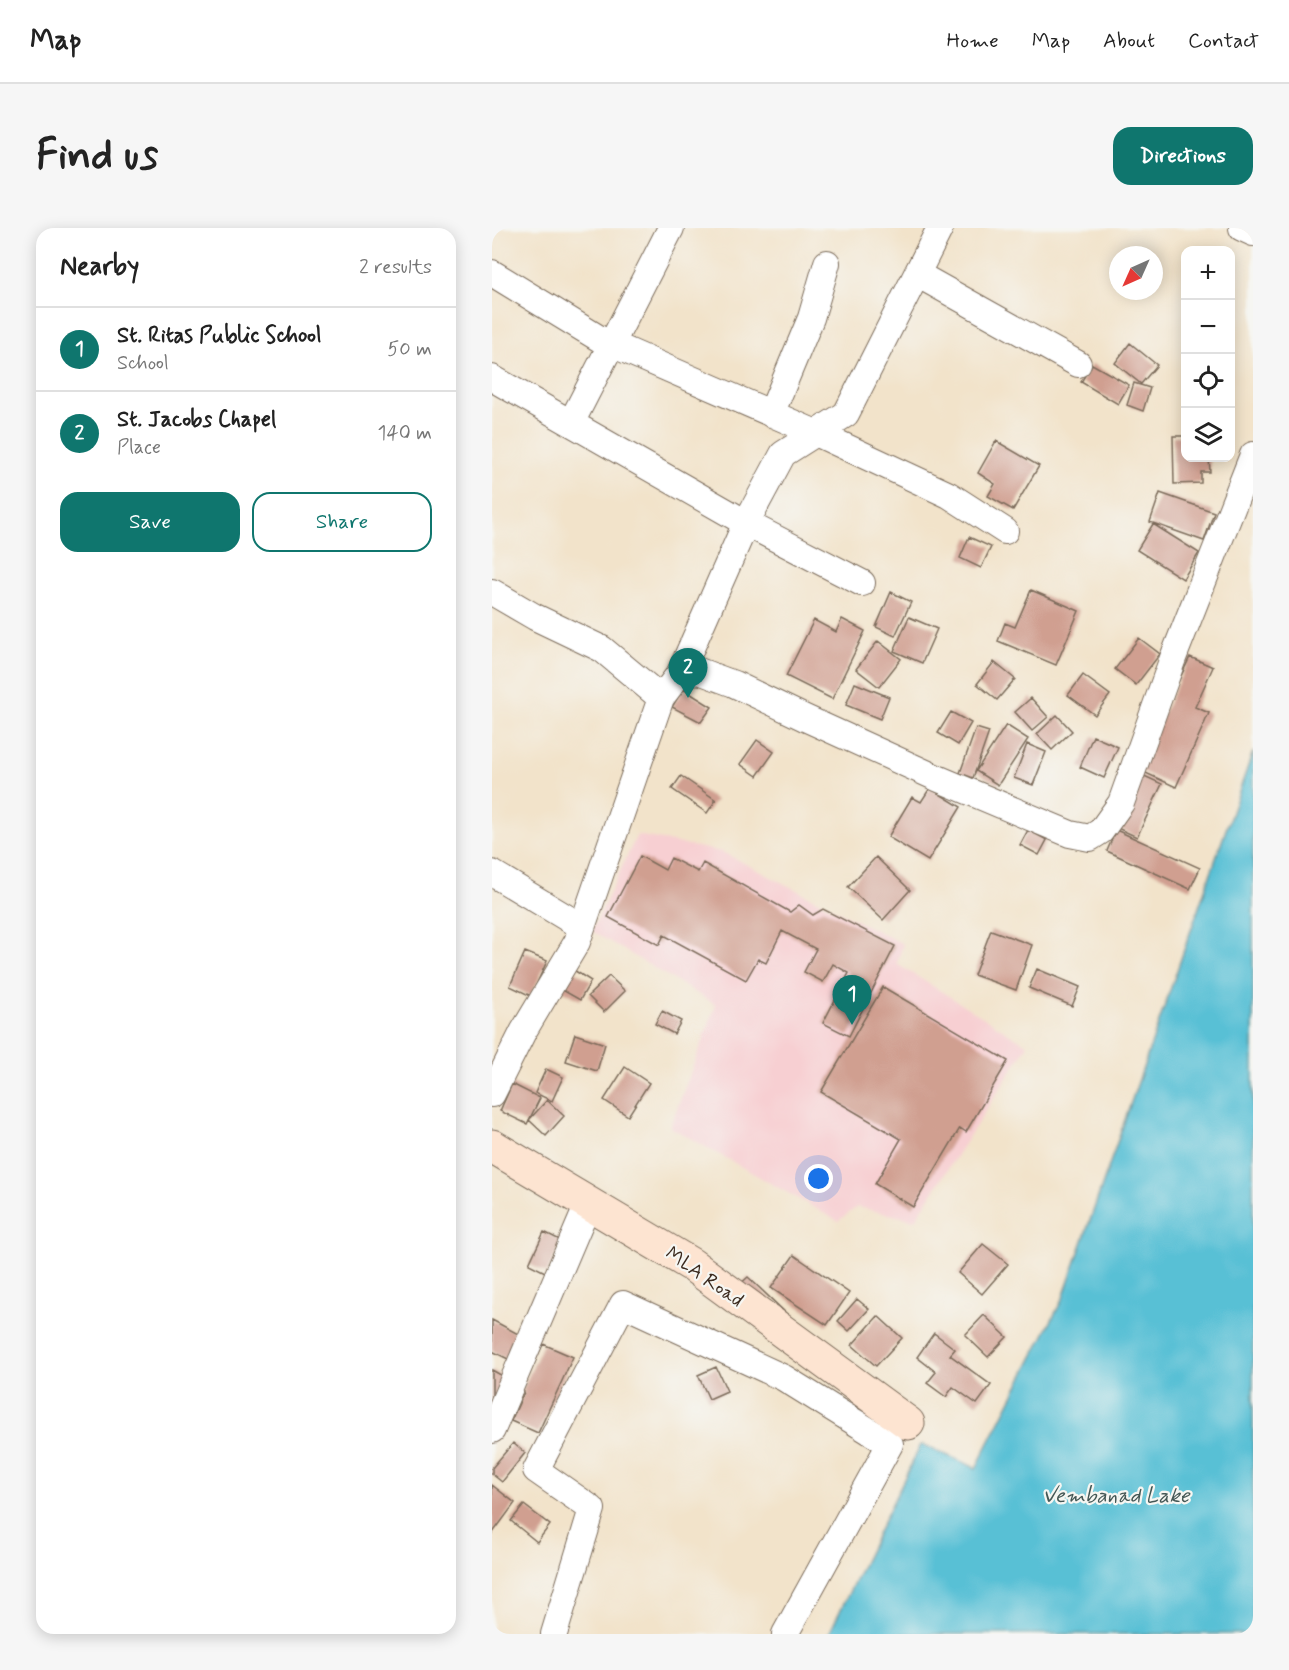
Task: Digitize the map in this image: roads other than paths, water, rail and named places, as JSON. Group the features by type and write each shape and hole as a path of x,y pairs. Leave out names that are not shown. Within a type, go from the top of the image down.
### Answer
{"street":[{"path":"571,423 671,228"},
{"path":"492,1094 523,1032 577,942 661,698 680,673 746,523 783,454 846,414 940,228"},
{"path":"1242,228 1253,233"},
{"path":"771,414 811,318 827,263"},
{"path":"492,273 611,344 816,433 949,495 1005,531"},
{"path":"917,274 1078,364"},
{"path":"492,378 746,523 862,583"},
{"path":"680,673 699,671 734,684 937,778 1070,834 1089,838 1101,831 1121,803 1173,658 1253,455"},
{"path":"492,592 535,617 602,649 661,698"},
{"path":"492,873 582,927"},
{"name":"MLA Road","path":"492,1146 692,1265 908,1423"},
{"path":"492,1430 589,1202"},
{"path":"554,1634 592,1509 536,1470 623,1304 784,1378 890,1444 785,1634"}],"water":[{"name":"Vembanad Lake","path":"1253,752 1253,1634 829,1634 921,1444 976,1468 1063,1298"}],"place":[{"name":"St. Jacobs Chapel","path":"688,698"},
{"name":"St. Ritas Public School","path":"852,1025"}]}
